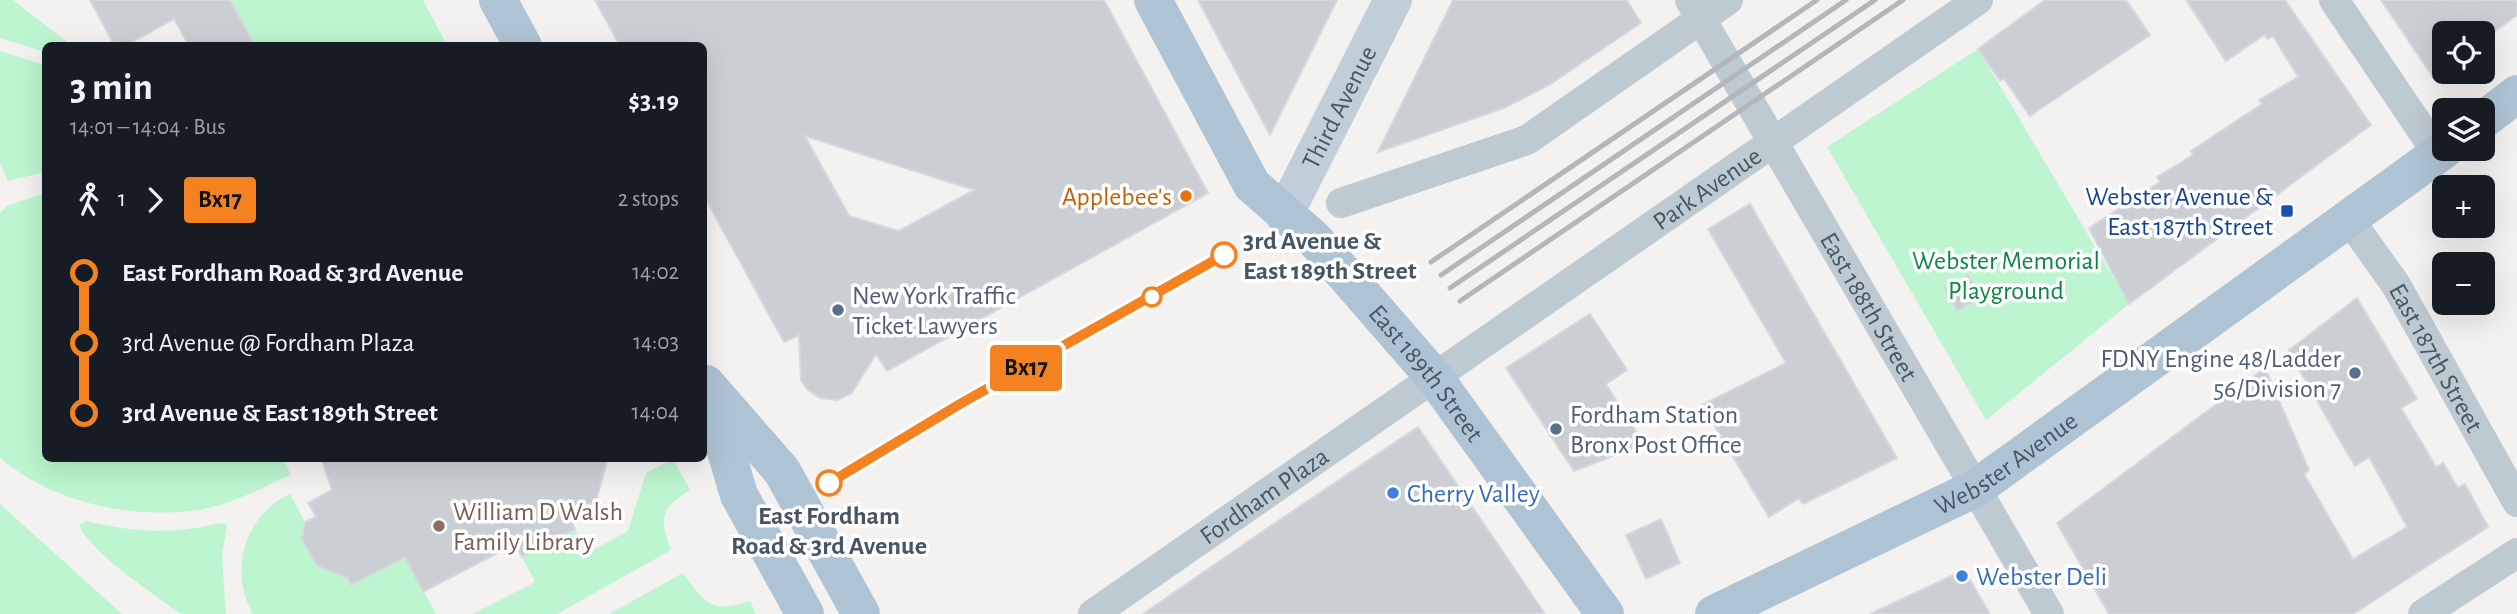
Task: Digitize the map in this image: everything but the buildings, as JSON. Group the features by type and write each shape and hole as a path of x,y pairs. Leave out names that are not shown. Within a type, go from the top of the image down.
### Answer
{"main road":[{"name":"East 189th Street","path":"1153,0 1252,185 1314,239 1434,377 1605,614"},
{"name":"Third Avenue","path":"1284,215 1393,0"},
{"path":"502,1 521,42"},
{"path":"2495,111 2517,94"},
{"name":"Webster Avenue","path":"1714,614 1976,488 2432,158"},
{"path":"707,383 782,471 861,614"},
{"path":"707,388 739,495 805,614"}],"street":[{"path":"1340,203 1527,140 1578,104 1695,9 1728,0"},
{"name":"Park Avenue","path":"1434,377 1766,130 1978,0"},
{"path":"2334,0 2432,137"},
{"name":"East 188th Street","path":"1695,9 2049,614"},
{"name":"East 187th Street","path":"2349,219 2396,285 2517,502"},
{"name":"Fordham Plaza","path":"1093,614 1434,377"},
{"path":"2423,614 2517,553"}],"green space":[{"path":"0,0 13,0 67,42 42,42 42,51 0,38"},
{"path":"230,0 423,0 445,42 253,42"},
{"name":"Webster Memorial Playground","path":"1978,49 2129,304 1986,420 1827,147"},
{"path":"0,51 42,64 42,173 8,181 0,163"},
{"path":"42,194 42,462 284,462 291,475 216,506 190,511 140,512 114,509 65,496 20,473 0,458 0,213 7,206"},
{"path":"667,462 675,462 690,490 673,503 665,515 665,529 671,550 557,614 473,614 535,582 522,557 575,529 589,552 628,531 646,473"},
{"path":"290,494 305,522 302,539 317,566 336,573 405,557 436,614 253,614 242,580 245,545 262,515 274,503"},
{"path":"0,504 122,614 0,614"},
{"path":"86,521 153,531 220,523 227,525 222,555 226,614 182,614 176,611 96,548 79,525"},
{"path":"683,573 710,604 726,606 750,601 756,614 609,614"}],"railway":[{"path":"1431,262 1817,0"},
{"path":"1441,275 1846,0"},
{"path":"1450,288 1875,0"},
{"path":"1460,301 1903,0"}],"bus line":[{"name":"Bx17","path":"829,483 960,404 1224,255"}],"place":[{"name":"Applebee's","path":"1186,196"},
{"name":"Webster Avenue & East 187th Street","path":"2287,211"},
{"name":"3rd Avenue & East 189th Street","path":"1224,255"},
{"name":"New York Traffic Ticket Lawyers","path":"838,310"},
{"name":"FDNY Engine 48/Ladder 56/Division 7","path":"2355,373"},
{"name":"Fordham Station Bronx Post Office","path":"1556,429"},
{"name":"East Fordham Road & 3rd Avenue","path":"829,483"},
{"name":"Cherry Valley","path":"1393,493"},
{"name":"William D Walsh Family Library","path":"439,526"},
{"name":"Webster Deli","path":"1962,576"}]}
